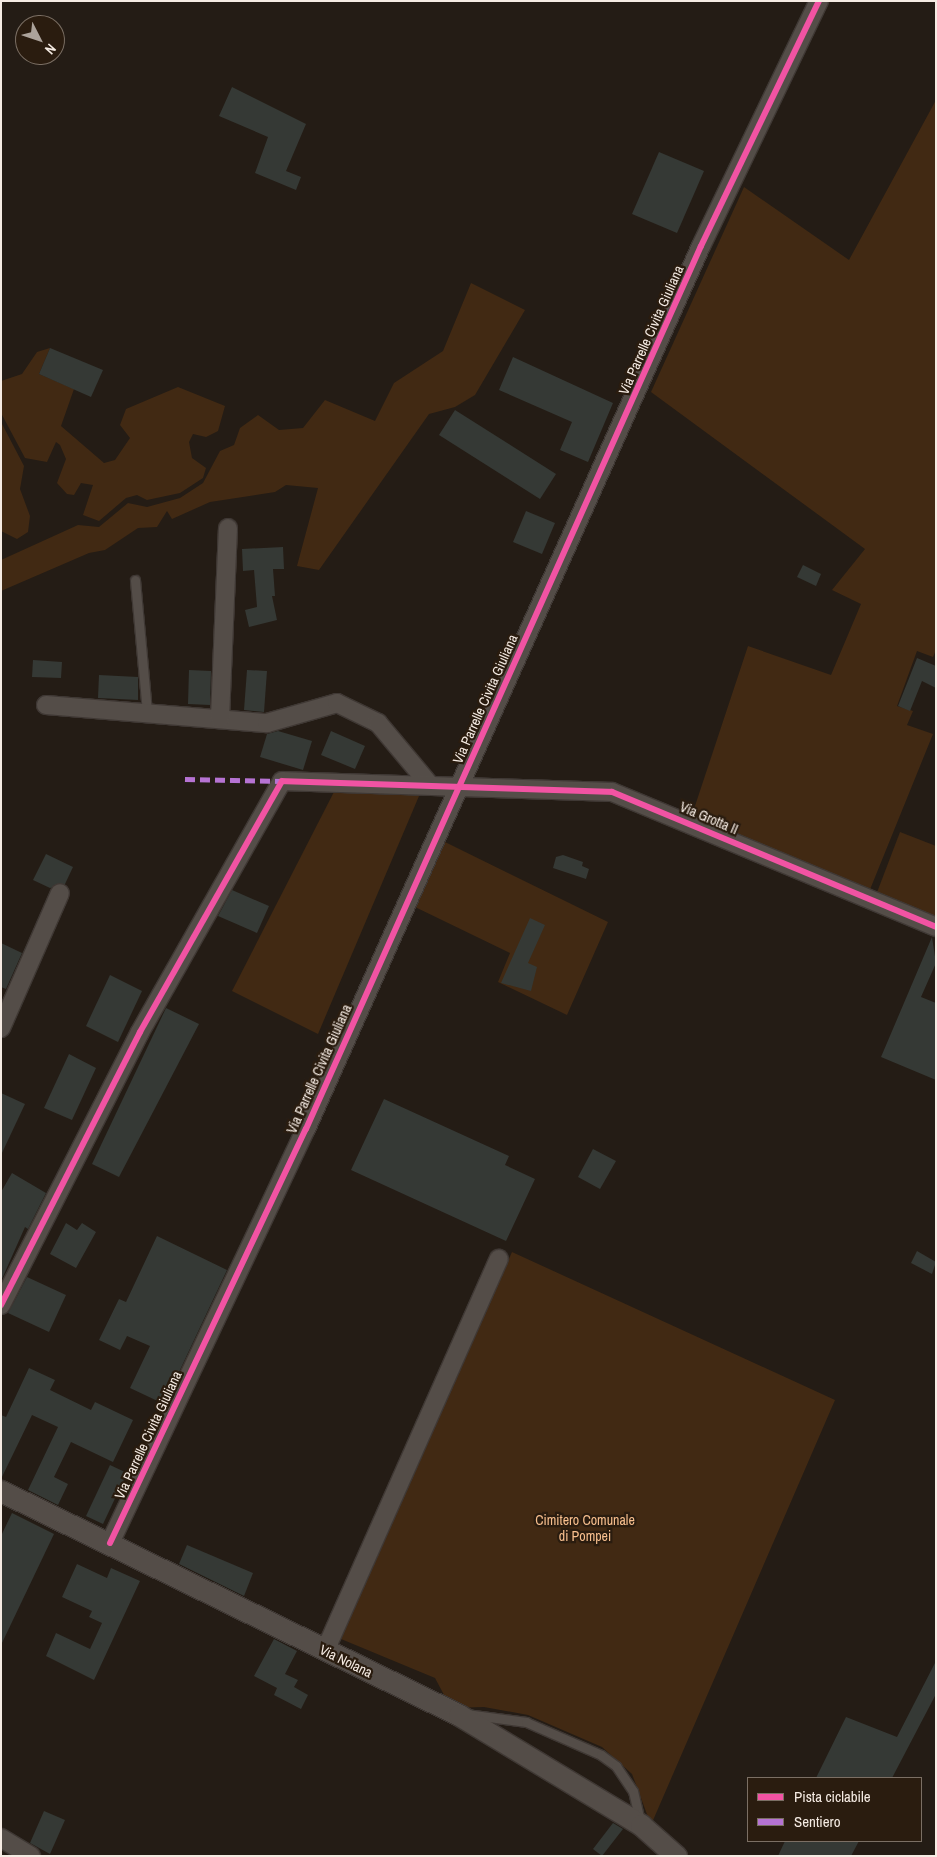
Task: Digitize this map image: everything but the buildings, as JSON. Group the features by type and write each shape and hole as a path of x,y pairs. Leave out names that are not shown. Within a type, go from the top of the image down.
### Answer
{"street":[{"name":"Via Parrelle Civita Giuliana","path":"110,1543 306,1128 701,246 819,1"},
{"path":"220,718 228,528"},
{"path":"46,705 220,718 267,724 337,703 378,723 430,784"},
{"name":"Via Grotta II","path":"1,1305 140,1032 282,781 460,784 612,792 936,927"},
{"path":"1,1028 60,893"},
{"path":"325,1651 499,1259"},
{"name":"Via Nolana","path":"1,1492 110,1543 325,1651 459,1715 641,1825 676,1856"},
{"path":"1,1838 31,1856"}],"lane":[{"path":"135,580 147,712"},
{"path":"459,1715 491,1715 526,1722 601,1755 616,1766 634,1791 642,1816 641,1825"}],"green space":[{"path":"936,100 936,650 933,657 917,651 897,706 913,711 907,725 933,734 869,892 691,818 748,646 831,675 861,604 832,590 865,549 651,392 744,187 849,260"},
{"path":"471,283 525,310 475,395 455,407 429,414 319,570 297,566 318,488 286,485 275,492 210,502 172,519 167,511 157,527 138,528 105,550 89,553 1,591 1,560 78,525 99,527 128,503 147,507 180,498 203,483 220,451 234,445 240,428 258,415 279,430 303,428 325,400 375,421 394,383 443,351"},
{"path":"50,348 39,374 74,389 61,426 104,463 115,460 130,438 120,425 126,409 178,387 225,406 218,431 206,437 193,434 189,442 192,458 206,468 203,478 180,493 147,500 137,495 126,498 99,521 83,515 93,485 81,483 74,495 67,494 57,483 66,459 60,445 56,442 47,462 25,458 1,413 1,381 22,374 37,352"},
{"path":"1,422 24,466 20,489 30,516 28,532 17,539 1,531"},
{"path":"337,786 422,789 318,1034 232,991"},
{"path":"900,832 936,846 936,921 876,895"},
{"path":"445,842 608,922 567,1015 498,982 510,953 415,907"},
{"name":"Cimitero Comunale di Pompei","path":"512,1252 835,1400 651,1825 632,1774 602,1747 528,1715 484,1707 451,1708 435,1678 341,1639"}],"marked path":[{"path":"185,779 282,781"}],"cycle path":[{"path":"110,1543 306,1129 701,246 819,1"},
{"path":"1,1305 140,1032 282,781 612,792 936,927"}]}
